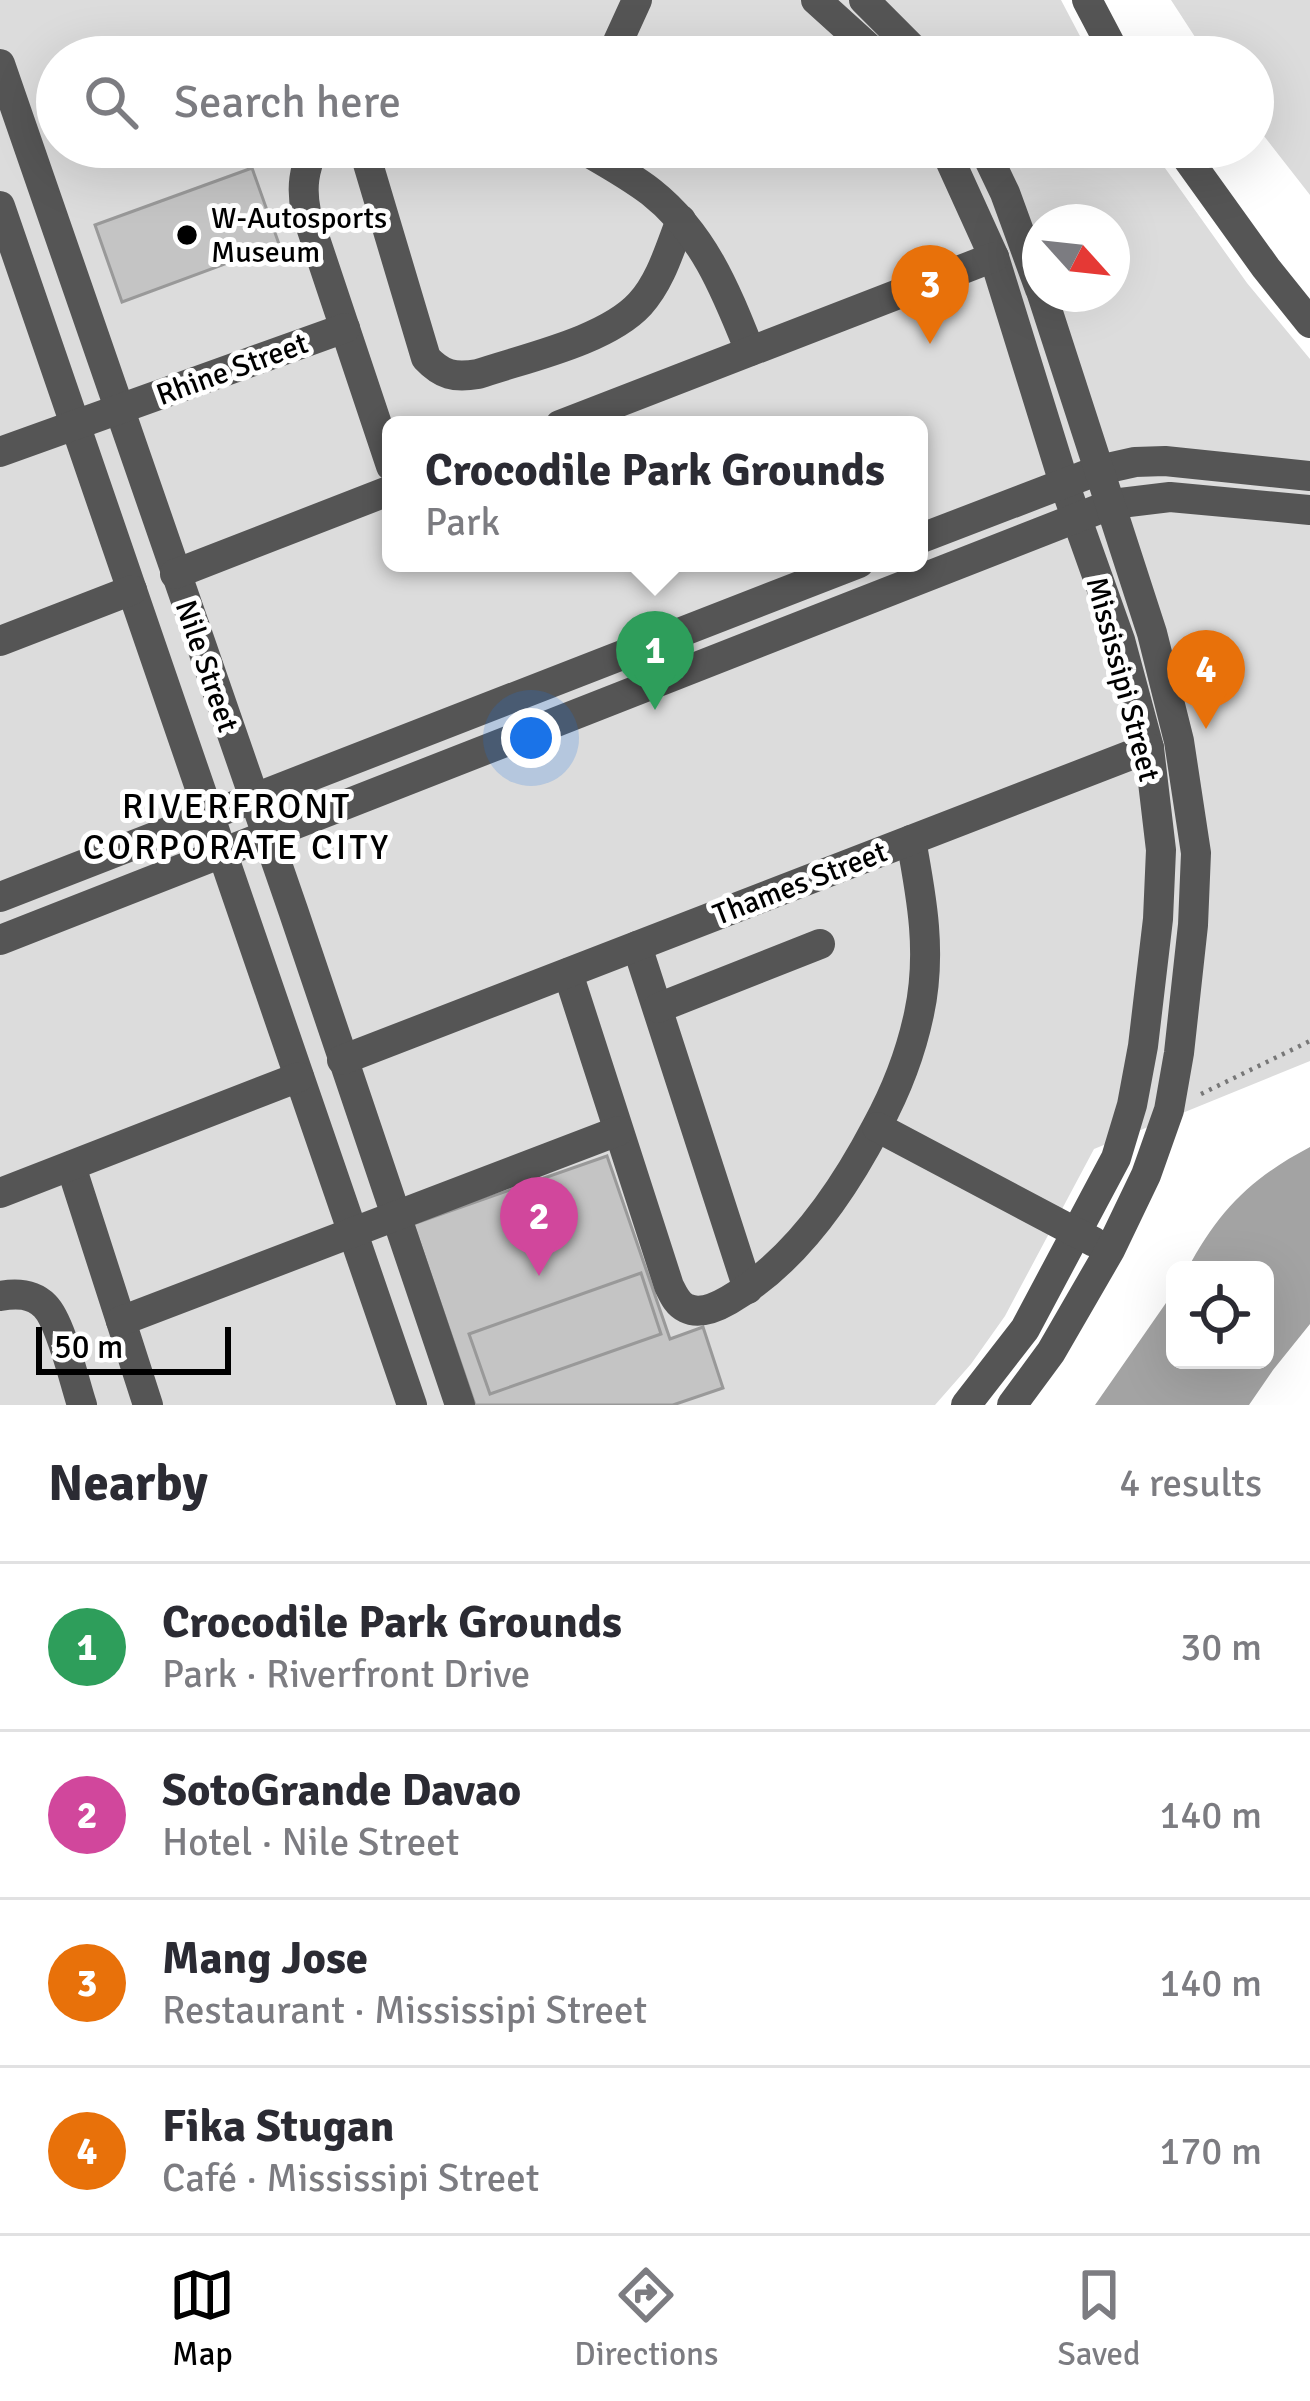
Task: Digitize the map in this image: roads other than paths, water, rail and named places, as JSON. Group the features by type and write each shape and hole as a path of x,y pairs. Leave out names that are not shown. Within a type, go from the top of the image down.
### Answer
{"street":[{"path":"621,36 637,0"},
{"path":"816,0 856,36"},
{"path":"865,0 900,36"},
{"path":"1088,0 1106,36"},
{"name":"Nile Street","path":"0,64 460,1405"},
{"name":"Rhine Street","path":"304,168 302,191 382,439"},
{"path":"369,168 426,358 439,372 458,377 593,335 620,321 641,303 658,278 682,220"},
{"path":"612,168 650,191 682,220 714,264 750,351"},
{"name":"Mississipi Street","path":"954,168 994,257 1064,483 1120,640 1148,748 1161,850 1143,1046 1116,1158 1025,1329 966,1405"},
{"name":"Mississipi Street","path":"993,168 1022,238"},
{"path":"1194,168 1310,323"},
{"name":"Nile Street","path":"0,206 412,1405"},
{"path":"583,416 994,257"},
{"name":"Mississipi Street","path":"1012,1405 1051,1352 1110,1250 1146,1175 1169,1110 1191,946 1196,853 1179,741 1152,633 1048,312"},
{"name":"Rhine Street","path":"0,452 345,328"},
{"path":"928,536 1099,470 1136,462 1310,476"},
{"path":"175,574 382,494"},
{"path":"0,940 1112,504 1170,497 1310,510"},
{"path":"0,897 836,572"},
{"path":"0,641 132,590"},
{"path":"910,840 1148,748"},
{"name":"Thames Street","path":"910,840 924,905 928,956 919,1014 901,1073 877,1127 813,1224 782,1260 717,1307 687,1309 669,1286 568,973 910,840"},
{"path":"658,1008 820,944"},
{"path":"637,946 748,1289"},
{"path":"342,1060 568,973"},
{"path":"0,1193 299,1077"},
{"path":"877,1127 1110,1250"},
{"path":"121,1321 619,1131"},
{"path":"71,1166 148,1405"},
{"path":"0,1296 15,1293 45,1306 82,1405"}],"place":[{"name":"W-Autosports Museum","path":"187,235"},
{"name":"Mang Jose","path":"930,344"},
{"name":"Crocodile Park Grounds","path":"655,710"},
{"name":"Fika Stugan","path":"1206,729"},
{"name":"SotoGrande Davao","path":"539,1276"}],"district":[{"name":"RIVERFRONT CORPORATE CITY","path":"237,826"}]}
